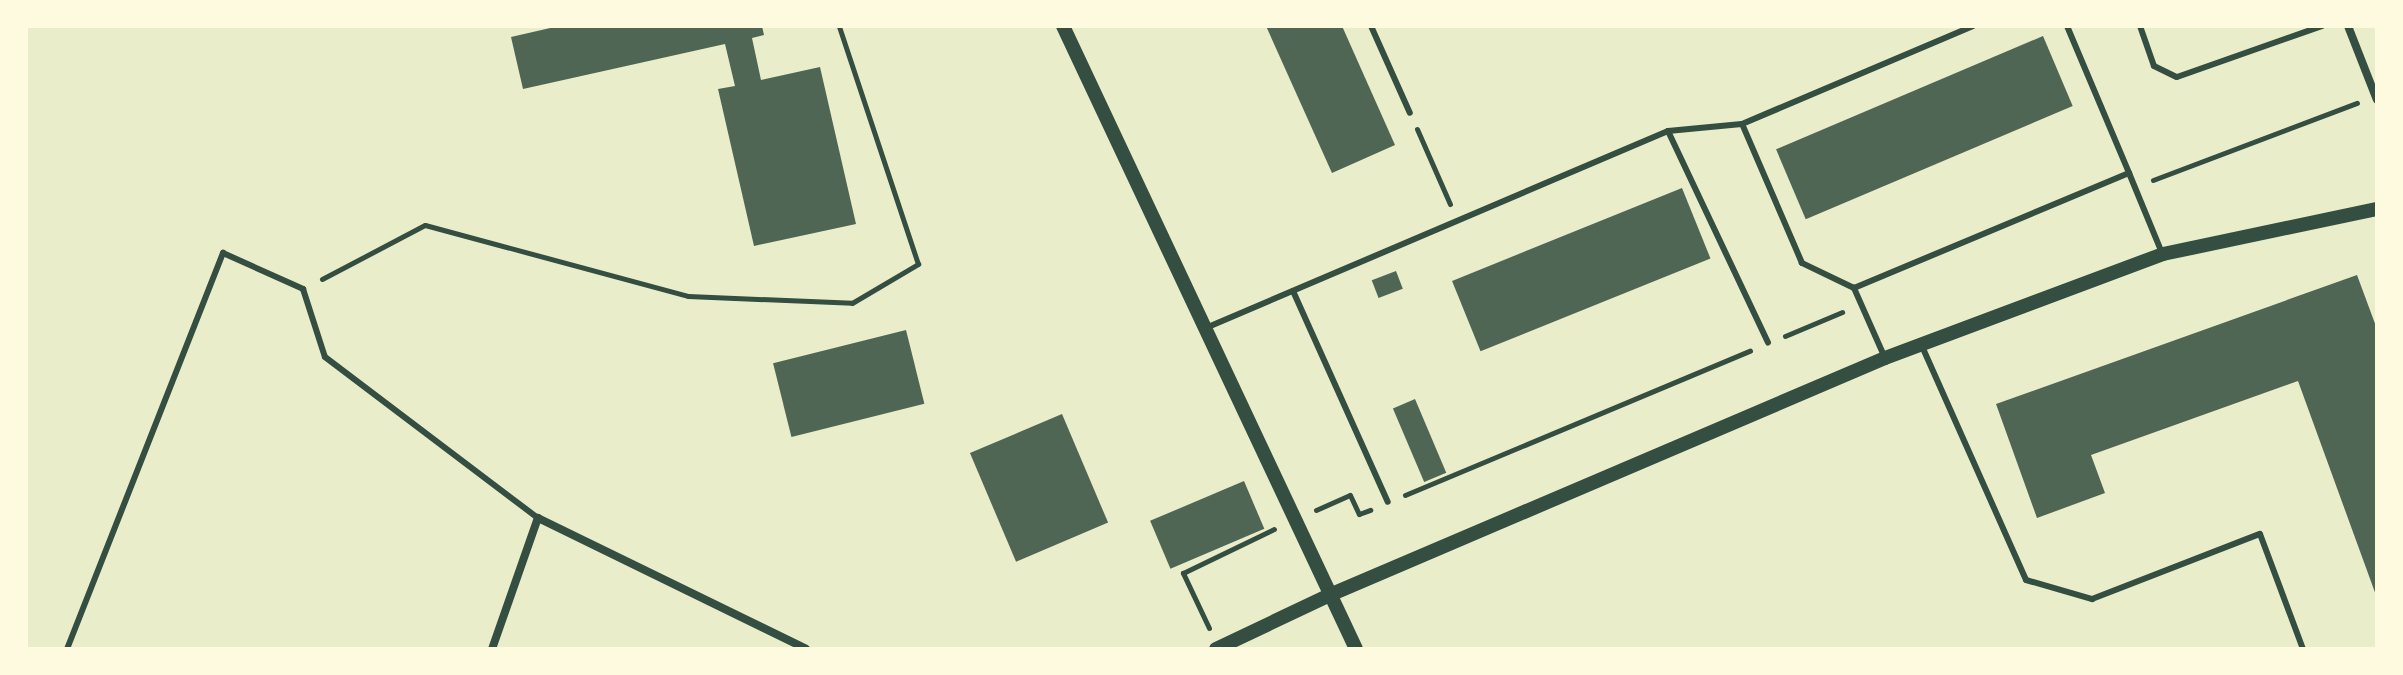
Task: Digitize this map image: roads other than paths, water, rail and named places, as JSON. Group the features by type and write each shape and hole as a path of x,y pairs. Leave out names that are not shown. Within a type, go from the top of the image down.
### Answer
{"street":[{"path":"1063,26 1356,649"},
{"path":"2348,26 2377,100"},
{"path":"1217,648 1332,594 1921,344 2163,254 2377,209"},
{"path":"492,649 538,518 806,649"}],"lane":[{"path":"1371,26 1410,113"},
{"path":"1204,329 1668,131 1742,124 1973,26"},
{"path":"2067,26 2163,254"},
{"path":"2140,26 2154,66 2177,77 2322,26"},
{"path":"1742,124 1802,263 1854,288 1885,358"},
{"path":"1668,131 1768,343"},
{"path":"1854,288 2129,173"},
{"path":"67,649 223,253 303,289 325,357 538,518"},
{"path":"1293,291 1388,502"},
{"path":"1921,344 2026,580 2092,599 2260,534 2303,649"}]}
